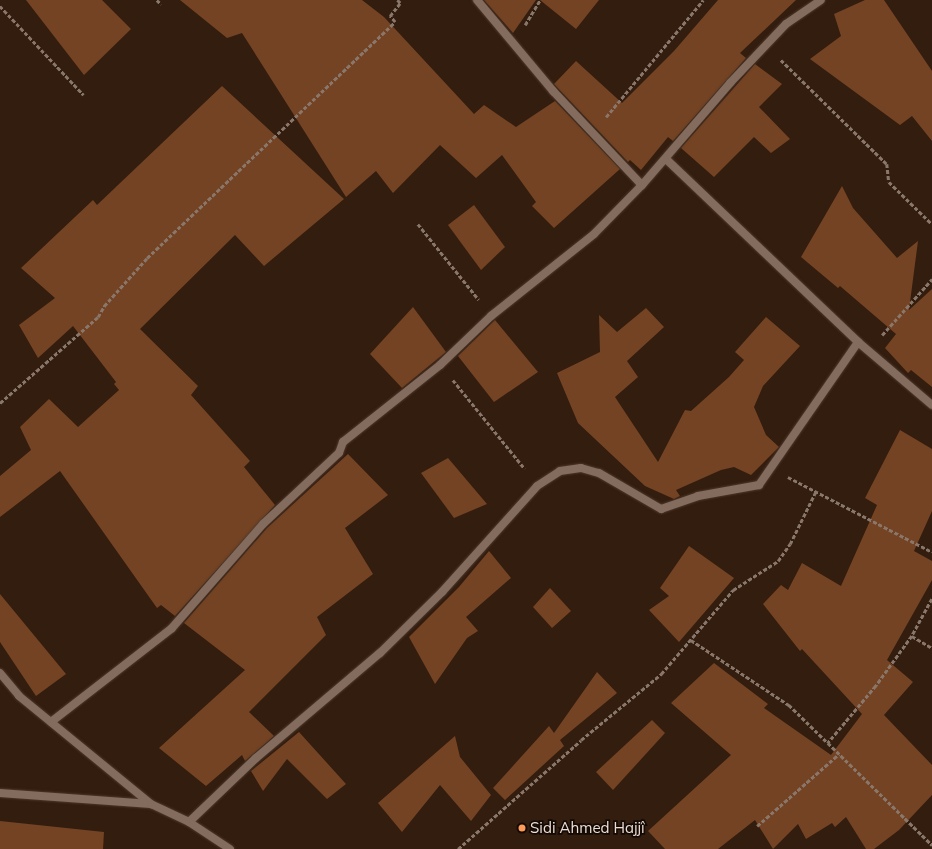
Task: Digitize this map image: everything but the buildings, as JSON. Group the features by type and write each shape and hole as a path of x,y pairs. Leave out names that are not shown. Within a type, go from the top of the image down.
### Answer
{"street":[{"path":"477,0 592,134 642,185"},
{"path":"51,722 172,628 263,524 339,452 343,442 440,365 491,316 594,234 666,159 730,83 786,24 821,0"},
{"path":"666,159 858,342 932,405"},
{"path":"189,822 256,758 380,653 442,592 537,486 560,472 581,468 599,472 661,509 698,496 759,485 858,342"},
{"path":"0,673 19,696 151,804 189,822 230,849"},
{"path":"0,794 151,804"}],"path":[{"path":"157,0 161,4"},
{"path":"0,403 98,317 104,306 163,242 394,22 390,16 400,3 397,0"},
{"path":"514,43 540,0"},
{"path":"592,134 703,0"},
{"path":"0,6 84,95"},
{"path":"766,45 887,164 889,182 932,224"},
{"path":"418,224 491,316"},
{"path":"869,351 932,278"},
{"path":"440,365 496,431 537,486"},
{"path":"772,468 932,552"},
{"path":"458,849 581,740 661,674 733,590 778,561 790,544 816,491"},
{"path":"828,743 876,686 912,636 932,599"},
{"path":"912,636 932,648"},
{"path":"691,640 789,705 932,846"},
{"path":"757,826 839,754"}],"place":[{"name":"Sidi Ahmed Hajjî","path":"522,828"}]}
